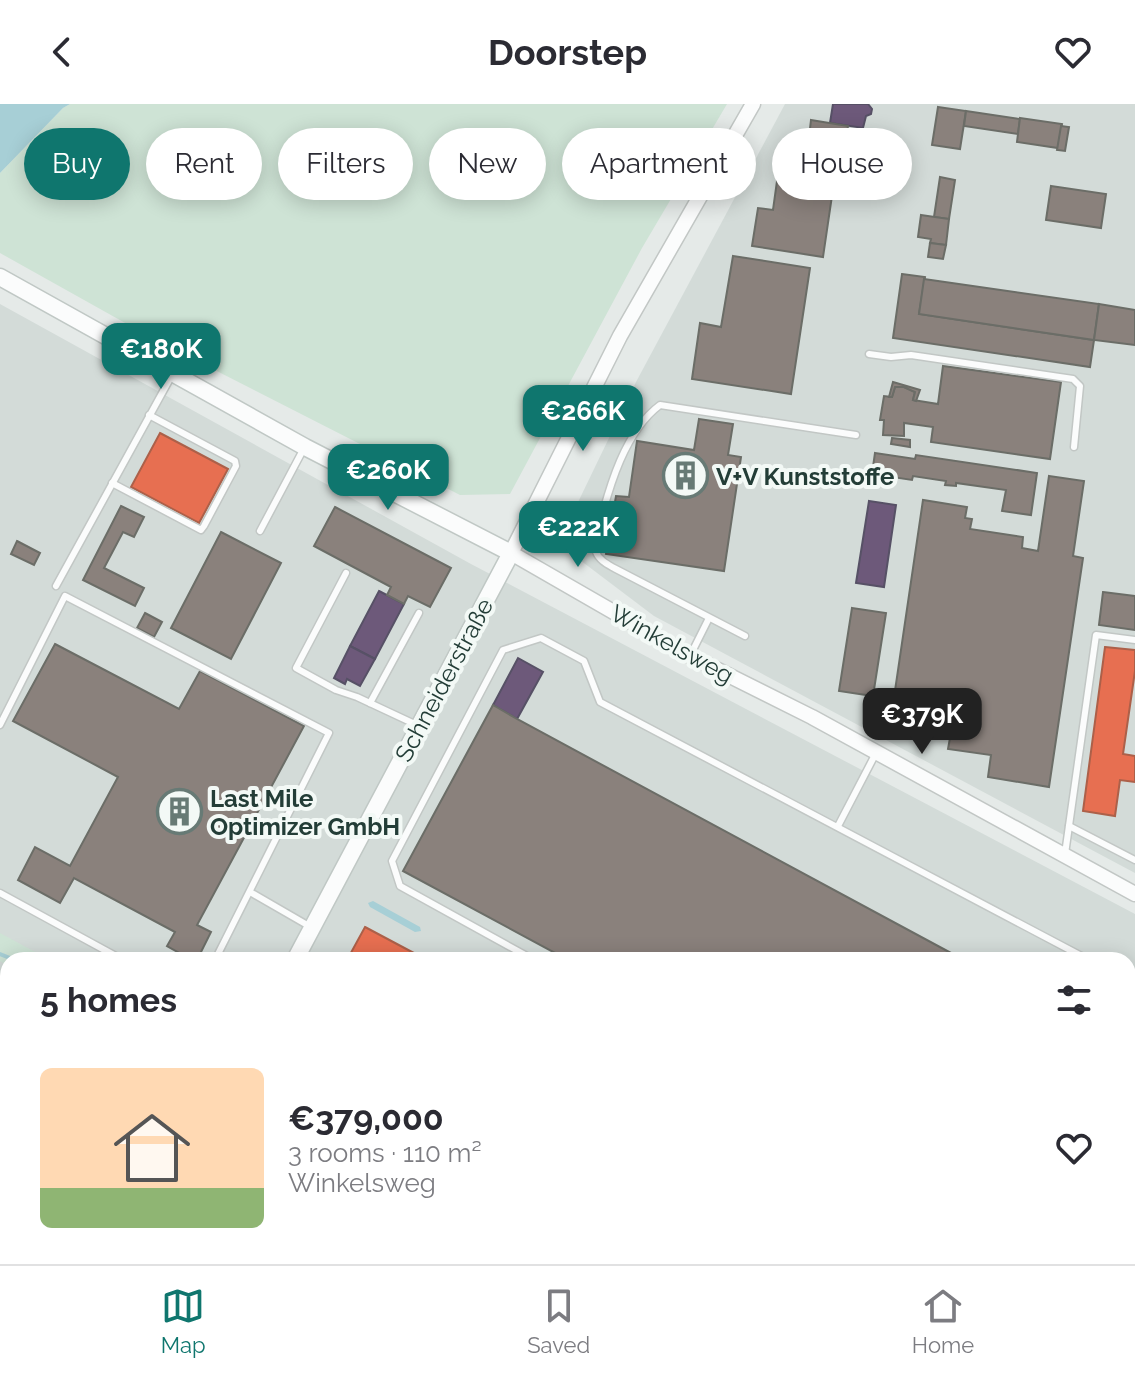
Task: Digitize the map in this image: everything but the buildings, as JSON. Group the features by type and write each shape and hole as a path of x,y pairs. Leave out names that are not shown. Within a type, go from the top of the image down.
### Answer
{"main road":[{"name":"Winkelsweg","path":"0,277 305,447 511,553"},
{"name":"Schneiderstraße","path":"299,952 511,553"}],"street":[{"name":"Schneiderstraße","path":"511,553 620,336 753,104"},
{"name":"Winkelsweg","path":"511,553 690,656 1135,894"}],"lane":[{"path":"869,354 891,357 911,355 1073,379 1080,386 1074,447"},
{"path":"56,586 172,375"},
{"path":"745,636 614,568 601,560 596,552 595,543 607,493 630,442 660,405 856,435"},
{"path":"112,483 201,530 204,526 236,466 235,461 149,415"},
{"path":"260,531 305,447"},
{"path":"346,573 296,668 336,690 419,726"},
{"path":"0,725 65,596 329,733 219,952"},
{"path":"370,703 419,613"},
{"path":"690,656 709,618"},
{"path":"1065,856 1096,635 1135,640"},
{"path":"520,952 400,886 392,861 503,650 541,638 584,661 600,702 1074,952"},
{"path":"838,826 876,753"},
{"path":"1069,826 1135,860"},
{"path":"250,892 312,928"},
{"path":"0,893 108,952"}],"shaded area":[{"path":"785,104 1135,104 1135,873 654,616 568,551 567,525 636,382 734,200 756,200 756,158 772,128 772,200 912,200 912,128 772,128"},
{"path":"0,304 471,564 1135,914 1135,952 0,952"}],"green space":[{"path":"70,104 727,104 713,128 562,128 562,200 670,200 510,494 460,495 152,338 0,253 0,173 24,148 24,200 130,200 130,128 44,128"},
{"path":"0,933 35,952 0,952"}],"water":[{"path":"0,104 70,104 44,128 24,128 24,148 0,173"},
{"path":"373,901 420,927 421,931 415,932 370,907 368,903"}],"place":[{"name":"V+V Kunststoffe","path":"685,476"},
{"name":"Last Mile Optimizer GmbH","path":"179,812"}]}
